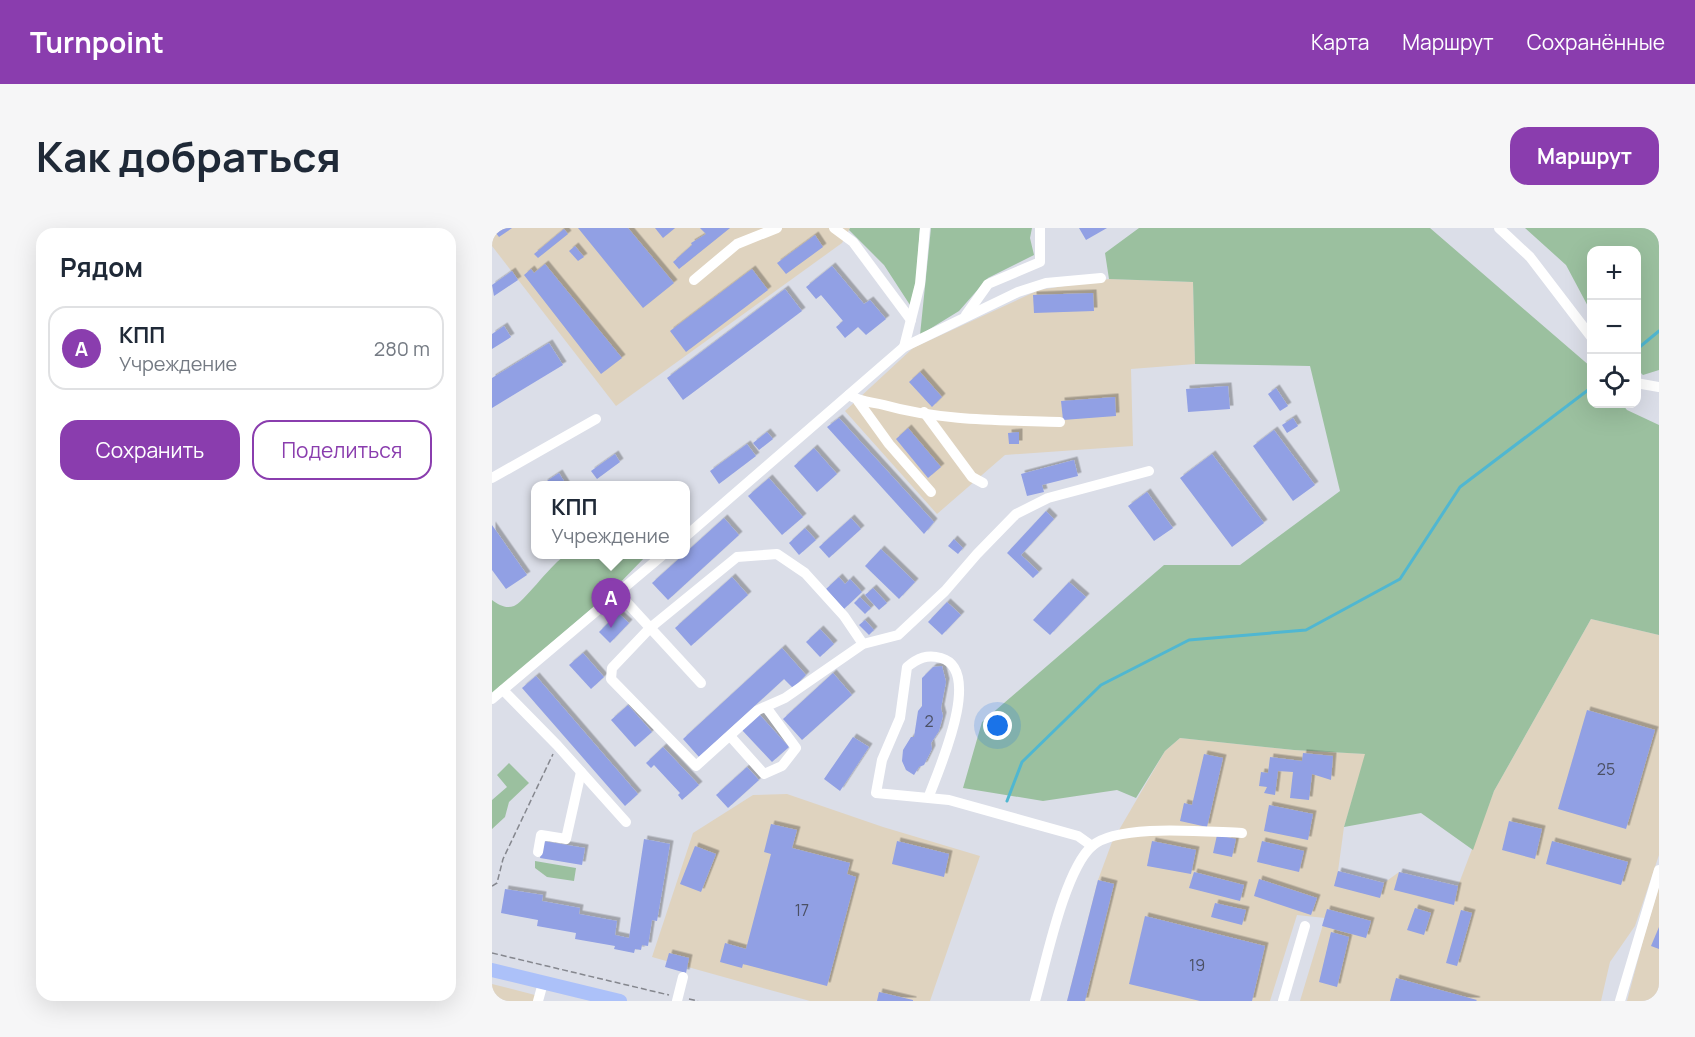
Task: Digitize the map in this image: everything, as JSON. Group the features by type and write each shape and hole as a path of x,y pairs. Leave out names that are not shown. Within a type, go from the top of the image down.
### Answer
{"main road":[{"path":"492,970 620,1001"}],"street":[{"path":"694,280 737,244 777,228"},
{"path":"834,228 859,249 911,320"},
{"path":"904,346 920,284 924,228"},
{"path":"966,315 988,284 1040,262 1040,228"},
{"path":"1499,228 1530,257 1587,331"},
{"path":"690,533 854,398 904,346 966,315 992,307 1018,292 1046,283 1101,278"},
{"path":"1641,384 1659,387"},
{"path":"854,398 897,409 954,416 1060,422"},
{"path":"854,398 889,444 931,492"},
{"path":"924,412 972,477 983,483"},
{"path":"492,478 596,419"},
{"path":"863,644 844,616 805,573 777,555 737,557 650,628 612,668 612,680 696,766 758,710 785,698 863,644 898,635 945,591 1016,514 1048,498 1149,471"},
{"path":"492,699 659,559"},
{"path":"619,594 701,683"},
{"path":"929,796 954,731 958,684 954,666 950,662 927,656 920,657 907,668 900,718 882,760 876,793 929,796 1078,836 1092,846"},
{"path":"503,690 557,745 626,822"},
{"path":"730,736 764,774 782,766 796,748 766,707"},
{"path":"537,852 541,835 566,838 581,772"},
{"path":"1035,1001 1073,872 1092,846 1112,836 1157,830 1242,833"},
{"path":"1620,1001 1659,870"},
{"path":"1283,1001 1305,926"},
{"path":"678,999 683,977"},
{"path":"538,1001 543,983"}],"path":[{"path":"492,886 497,884 503,859 557,745"},
{"path":"492,953 678,999"}],"shaded area":[{"path":"492,228 850,228 842,243 616,406 492,246"},
{"path":"1109,279 1193,282 1195,364 1131,369 1133,446 1005,455 937,514 845,411 913,348 1039,290"},
{"path":"1591,619 1659,635 1659,855 1635,926 1610,962 1601,1001 1300,1001 1325,918 1297,915 1270,1001 1067,1001 1098,880 1112,842 1165,751 1180,738 1294,750 1366,754 1344,827 1338,871 1384,883 1399,872 1458,886 1494,791"},
{"path":"787,794 883,827 980,856 930,1001 810,1001 652,957 693,833 753,795"},
{"path":"1659,887 1659,1001 1627,1001 1645,933"},
{"path":"492,984 535,995 534,1001 492,1001"}],"green space":[{"path":"850,228 920,228 916,282 910,305 884,265 849,230"},
{"path":"931,228 1032,228 1030,238 1034,255 988,278 959,311 920,335"},
{"path":"1139,228 1430,228 1587,364 1587,408 1625,408 1659,425 1659,635 1591,619 1494,791 1473,850 1421,813 1344,827 1365,754 1294,750 1180,738 1165,751 1136,798 1117,790 1043,801 963,788 982,722 1164,565 1240,565 1340,491 1310,366 1195,364 1193,282 1109,279 1105,253"},
{"path":"1525,228 1659,228 1659,370 1643,375 1641,373 1641,246 1587,246 1587,304 1566,265"},
{"path":"561,559 643,559 612,591 492,694 492,600 503,606 514,606"},
{"path":"509,763 529,783 509,802 505,817 492,829 492,800 507,787 497,775"},
{"path":"535,861 576,868 574,881 547,877 535,868"}],"building":[{"path":"492,228 512,228 499,237"},
{"path":"578,228 628,228 674,283 643,308"},
{"path":"655,228 675,228 663,238"},
{"path":"700,228 730,228 679,269 673,262 692,245 691,243 706,234"},
{"path":"1079,228 1107,228 1086,240"},
{"path":"564,229 568,234 538,258 534,254"},
{"path":"815,235 823,247 786,274 777,263"},
{"path":"575,246 584,257 578,261 569,251"},
{"path":"545,264 622,358 601,374 524,275 531,269 534,273"},
{"path":"832,266 864,304 870,300 886,319 866,335 858,327 845,338 836,327 843,321 821,295 816,299 806,287"},
{"path":"752,269 768,290 686,352 670,331"},
{"path":"512,271 518,280 494,296 492,285"},
{"path":"785,289 802,311 683,400 667,378"},
{"path":"1093,293 1094,311 1034,313 1033,295"},
{"path":"504,326 511,337 492,349 492,334"},
{"path":"549,343 563,365 492,408 492,378"},
{"path":"920,372 942,397 932,407 909,382"},
{"path":"1228,386 1230,409 1188,412 1186,389"},
{"path":"1276,388 1288,406 1280,411 1268,394"},
{"path":"1115,397 1116,416 1063,420 1061,401"},
{"path":"839,418 934,522 924,534 827,427"},
{"path":"1293,418 1298,426 1287,433 1282,425"},
{"path":"908,428 941,467 928,478 896,439"},
{"path":"1274,430 1315,485 1293,501 1253,446"},
{"path":"767,432 773,439 759,450 753,443"},
{"path":"1019,432 1019,444 1009,444 1008,433"},
{"path":"747,444 756,456 719,484 710,471"},
{"path":"814,448 837,474 817,492 794,466"},
{"path":"615,454 620,462 597,479 591,471"},
{"path":"1212,454 1264,523 1232,547 1180,478"},
{"path":"1074,460 1078,476 1042,485 1044,492 1027,496 1021,474"},
{"path":"559,473 564,481 547,481"},
{"path":"769,478 803,517 782,535 748,496"},
{"path":"1147,492 1173,528 1154,541 1128,506"},
{"path":"1046,511 1054,519 1021,555 1039,572 1033,578 1007,553"},
{"path":"724,518 739,535 668,600 652,583 679,559 690,559 690,549"},
{"path":"851,518 861,529 829,558 819,547"},
{"path":"492,525 527,575 506,589 492,570"},
{"path":"805,528 816,540 799,555 789,543"},
{"path":"954,539 963,548 958,554 948,546"},
{"path":"881,549 915,582 899,599 865,566"},
{"path":"732,577 748,595 691,646 675,628"},
{"path":"839,577 845,584 850,579 862,592 844,609 826,589"},
{"path":"1069,582 1086,597 1050,635 1033,620"},
{"path":"873,588 887,603 879,610 865,595"},
{"path":"860,597 871,608 865,614 854,603"},
{"path":"947,602 961,615 942,635 928,622"},
{"path":"618,613 629,623 610,643 599,632"},
{"path":"865,620 874,630 869,635 859,625"},
{"path":"820,629 834,644 820,657 806,642"},
{"path":"782,648 806,675 793,688 784,679 699,757 683,739"},
{"path":"583,653 604,677 591,689 569,665"},
{"path":"942,666 946,682 941,708 943,716 939,731 931,743 932,749 924,765 919,767 914,775 906,770 902,761 903,750 911,737 914,737 918,711 922,706 922,678 933,667"},
{"path":"833,673 852,695 802,740 783,719"},
{"path":"536,676 638,794 625,806 522,688"},
{"path":"628,705 652,732 635,747 611,720"},
{"path":"1587,710 1655,730 1626,829 1558,809"},
{"path":"758,713 789,747 772,762 741,729"},
{"path":"853,737 869,747 840,791 824,779"},
{"path":"663,747 699,785 682,800 678,795 680,793 654,765 651,768 646,763"},
{"path":"1303,753 1333,756 1331,780 1312,774 1309,800 1290,798 1293,772 1278,771 1275,795 1264,793 1267,787 1259,786 1261,772 1268,773 1270,757 1302,761"},
{"path":"1204,754 1223,758 1207,827 1180,821 1184,803 1192,805"},
{"path":"747,767 759,780 728,808 716,795"},
{"path":"1269,805 1313,814 1308,840 1264,831"},
{"path":"1509,821 1542,829 1535,859 1502,850"},
{"path":"771,824 797,830 792,848 850,863 847,874 856,877 827,986 743,964 742,968 720,962 725,943 746,949 771,854 764,852"},
{"path":"1217,835 1236,839 1232,857 1213,853"},
{"path":"644,839 670,844 657,921 652,920 648,946 642,945 641,950 635,949 634,953 614,949 615,946 575,939 576,933 537,926 538,920 501,913 505,889 543,895 542,901 580,908 579,914 617,921 615,935 629,938"},
{"path":"543,841 585,848 582,865 540,858"},
{"path":"897,841 949,854 944,877 892,864"},
{"path":"1152,841 1196,850 1191,874 1147,866"},
{"path":"1262,841 1304,851 1299,872 1257,862"},
{"path":"1552,841 1628,862 1621,885 1546,864"},
{"path":"695,846 716,854 701,892 680,884"},
{"path":"1338,871 1384,883 1380,898 1334,886"},
{"path":"1194,872 1244,885 1240,901 1189,888"},
{"path":"1399,872 1458,886 1454,905 1394,890"},
{"path":"1259,879 1317,898 1311,915 1254,896"},
{"path":"1098,880 1114,884 1085,1001 1067,1001"},
{"path":"1215,903 1246,910 1242,925 1211,917"},
{"path":"1415,908 1431,913 1424,935 1407,930"},
{"path":"1327,909 1371,921 1366,938 1322,926"},
{"path":"1461,910 1472,913 1457,966 1446,963"},
{"path":"1145,916 1265,946 1252,1001 1200,1001 1129,984"},
{"path":"1659,927 1659,949 1651,946"},
{"path":"1331,932 1349,937 1337,987 1319,982"},
{"path":"669,953 689,958 686,973 665,967"},
{"path":"1396,978 1477,1000 1390,1001"},
{"path":"879,992 913,1000 913,1001 877,1001"}],"waterway":[{"path":"1641,346 1659,331"},
{"path":"1007,801 1022,762 1101,685 1189,640 1306,630 1400,579 1460,487 1587,391"}],"place":[{"name":"КПП","path":"611,628"}]}
